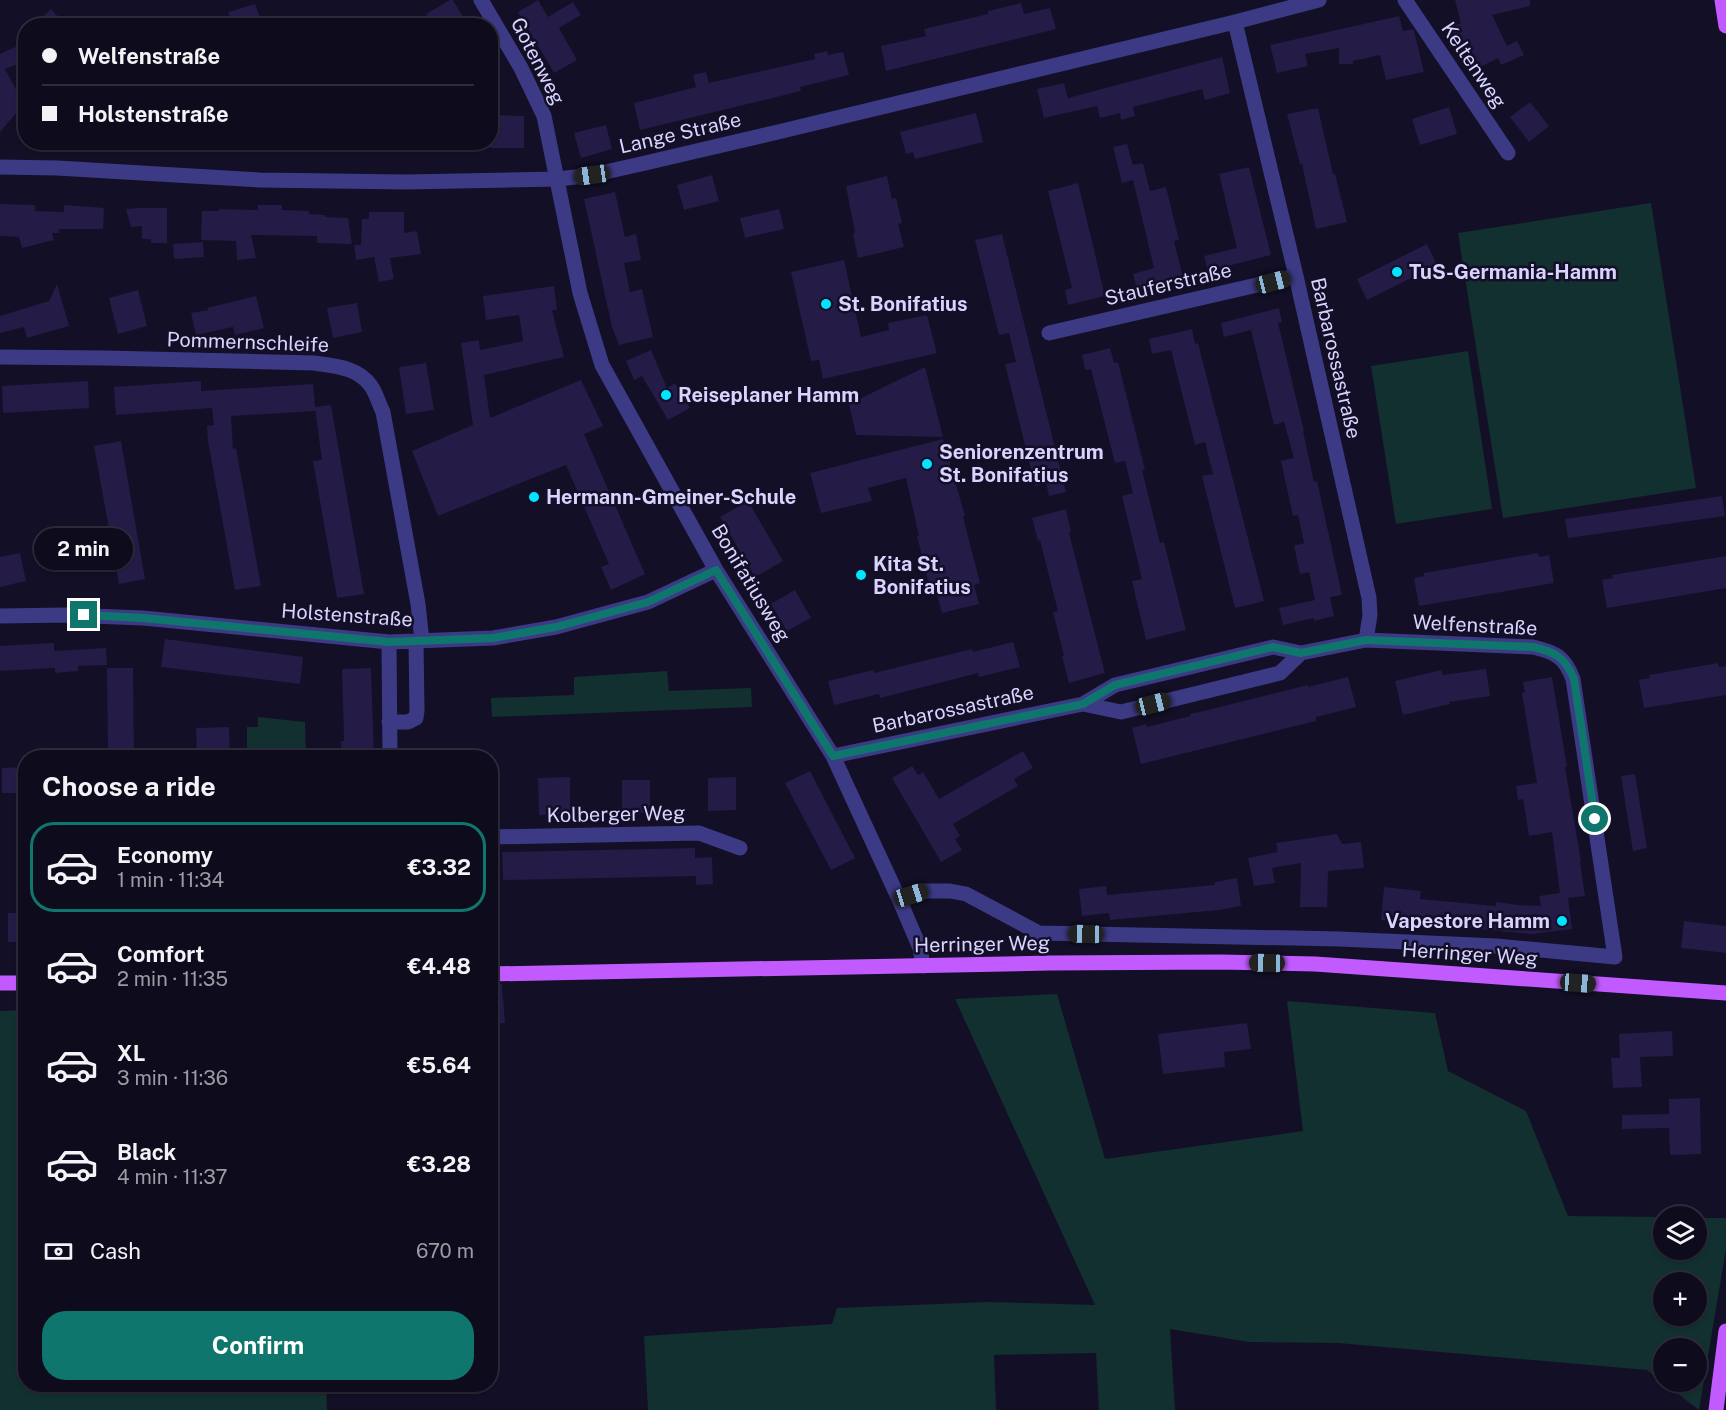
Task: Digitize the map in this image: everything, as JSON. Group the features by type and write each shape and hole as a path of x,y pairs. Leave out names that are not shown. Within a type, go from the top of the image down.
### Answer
{"main road":[{"path":"1722,0 1726,26"},
{"name":"Herringer Weg","path":"498,974 1219,962 1315,964 1726,993"},
{"path":"0,983 18,983"},
{"path":"1716,1410 1726,1331"}],"street":[{"name":"Gotenweg","path":"481,0 492,18"},
{"name":"Lange Straße","path":"0,167 57,168 260,180 406,182 558,179 592,175 1319,0"},
{"name":"Keltenweg","path":"1404,0 1508,153"},
{"name":"Barbarossastraße","path":"833,756 1083,704 1115,685 1273,647 1301,653 1366,640 1370,615 1369,598 1296,276 1235,22"},
{"name":"Gotenweg","path":"498,29 521,68 544,116 558,179"},
{"name":"Bonifatiusweg","path":"558,179 580,293 602,365 716,570 833,756 899,898 920,948 923,966"},
{"name":"Stauferstraße","path":"1049,333 1296,276"},
{"name":"Pommernschleife","path":"0,357 314,363 342,367 359,375 370,386 383,412 418,604 419,641"},
{"name":"Holstenstraße","path":"0,616 65,615 143,618 389,642 493,638 556,627 648,602 716,570"},
{"name":"Welfenstraße","path":"1366,640 1533,647 1558,655 1566,663 1574,679 1615,957"},
{"path":"389,722 408,722 416,718 419,641"},
{"path":"389,642 390,750"},
{"name":"Barbarossastraße","path":"1083,704 1121,712 1280,673 1301,653"},
{"name":"Kolberger Weg","path":"498,837 699,833 740,848"},
{"name":"Herringer Weg","path":"899,898 923,891 950,891 966,894 1039,933 1362,940 1497,946 1615,957"}],"green space":[{"path":"1651,203 1696,488 1503,518 1458,233"},
{"path":"1468,351 1492,509 1396,524 1371,366"},
{"path":"667,671 669,691 751,688 752,707 492,717 491,698 574,695 574,677"},
{"path":"258,717 305,722 306,750 247,750 247,727 258,727"},
{"path":"1057,994 1105,1159 1303,1131 1287,1001 1435,1013 1448,1071 1526,1111 1568,1216 1653,1217 1653,1260 1707,1260 1707,1218 1726,1218 1726,1249 1707,1362 1707,1338 1653,1338 1653,1375 1647,1370 1338,1343 1249,1342 1170,1329 1175,1410 1099,1410 1096,1353 994,1355 996,1410 648,1410 644,1336 832,1324 837,1308 987,1302 1095,1305 955,999"},
{"path":"18,1010 18,1392 326,1392 327,1410 0,1410 0,1011"},
{"path":"1676,1392 1702,1392 1699,1410"}],"building":[{"path":"453,0 463,18 428,18 426,14"},
{"path":"538,0 548,17 573,2 581,15 559,28 577,60 554,73 518,12"},
{"path":"1455,0 1530,0 1530,6 1492,15 1507,46 1517,41 1524,55 1501,65 1498,58 1478,68 1467,46 1459,49 1449,28 1461,23"},
{"path":"1021,3 1024,14 1050,8 1056,29 886,71 881,46 926,36 924,29 988,14 988,11"},
{"path":"255,4 260,18 230,18 228,12"},
{"path":"51,9 59,18 41,18"},
{"path":"1399,16 1403,31 1413,29 1414,31 1424,72 1386,80 1380,55 1353,61 1353,64 1339,64 1339,48 1305,54 1308,66 1277,73 1270,45"},
{"path":"18,46 18,64 5,69 18,93 18,111 0,132 0,54"},
{"path":"827,51 828,55 843,52 849,75 800,87 801,91 640,130 634,103 696,87 693,75 706,72 709,83 815,59 814,54"},
{"path":"1222,57 1230,93 1205,100 1202,89 1133,107 1135,116 1121,120 1120,113 1100,118 1097,106 1044,118 1037,89 1064,83 1068,98"},
{"path":"1530,102 1549,126 1529,142 1510,117"},
{"path":"1449,107 1457,134 1420,145 1412,119"},
{"path":"1318,108 1347,222 1316,229 1302,164 1300,164 1287,114"},
{"path":"976,113 983,142 915,159 913,152 906,154 900,132"},
{"path":"498,115 524,116 524,148 498,148"},
{"path":"606,125 612,149 581,158 574,133"},
{"path":"1127,144 1133,165 1143,163 1150,191 1166,187 1179,240 1174,241 1183,277 1137,289 1133,274 1154,268 1133,180 1122,183 1113,147"},
{"path":"1249,167 1271,255 1208,271 1204,256 1237,248 1219,174"},
{"path":"712,175 719,201 684,210 677,185"},
{"path":"887,176 892,199 896,198 902,223 898,224 904,247 858,258 846,186"},
{"path":"1078,183 1105,296 1068,305 1065,290 1072,288 1048,191"},
{"path":"615,192 625,237 636,234 641,260 624,263 630,292 642,289 653,337 619,345 612,327 584,199"},
{"path":"0,204 35,205 35,211 64,212 64,205 104,208 103,229 59,229 59,233 52,233 54,240 22,248 19,237 0,236"},
{"path":"258,205 282,205 282,210 309,211 309,214 325,215 325,217 348,218 352,244 317,243 317,236 251,235 256,258 237,260 236,241 201,240 202,211 258,210"},
{"path":"167,208 167,243 151,243 151,239 142,239 142,226 131,227 126,209"},
{"path":"779,209 784,229 745,238 740,218"},
{"path":"369,212 404,212 404,233 417,231 421,254 390,258 394,279 379,282 374,257 356,260 354,245 361,245 362,219 369,219"},
{"path":"1002,234 1066,492 1049,496 1046,483 1035,486 1005,364 1016,362 1009,333 999,335 975,240"},
{"path":"203,242 204,257 174,259 173,244"},
{"name":"TuS-Germania-Hamm","path":"1427,244 1437,265 1367,300 1357,279"},
{"name":"St. Bonifatius","path":"844,260 861,337 889,330 888,323 927,315 937,353 823,379 819,360 811,361 791,272"},
{"path":"57,284 69,326 27,338 24,327 0,333 0,316 49,301"},
{"path":"554,286 557,310 552,310 564,357 484,375 490,418 581,380 603,426 584,434 645,574 611,590 601,567 609,564 566,465 438,516 412,451 473,425 461,343 479,340 480,350 523,341 519,315 486,320 483,296"},
{"path":"138,290 147,326 118,334 109,298"},
{"path":"256,296 264,328 235,335 233,327 196,335 191,313"},
{"path":"357,303 362,332 333,338 327,308"},
{"path":"1279,308 1282,322 1278,323 1342,595 1330,597 1334,616 1283,625 1279,608 1315,600 1309,572 1300,574 1294,546 1304,543 1298,515 1293,516 1281,461 1294,458 1284,422 1274,425 1251,330 1224,337 1221,323"},
{"path":"1192,329 1195,344 1198,343 1264,601 1235,608 1202,476 1213,474 1205,442 1195,445 1171,350 1152,354 1149,339"},
{"path":"1110,348 1114,363 1118,362 1145,470 1142,470 1160,543 1164,542 1186,630 1146,640 1132,581 1142,579 1122,496 1133,493 1125,461 1115,463 1091,369 1085,370 1082,355"},
{"path":"651,350 667,388 675,383 690,408 668,420 642,376 634,380 626,361"},
{"path":"426,363 434,410 406,414 399,367"},
{"path":"925,367 943,437 856,435 849,404"},
{"path":"88,381 89,408 3,413 2,386"},
{"path":"201,381 201,391 313,384 315,407 331,405 364,594 337,598 313,461 322,460 315,408 315,411 231,416 233,449 236,448 261,586 235,590 208,441 207,426 214,425 212,408 116,415 114,387"},
{"path":"943,439 965,516 963,517 980,583 974,585 979,604 942,613 937,595 932,596 906,478 868,488 872,501 821,513 810,473"},
{"path":"121,441 145,579 119,584 94,446"},
{"path":"1722,496 1725,516 1568,538 1565,519"},
{"path":"748,501 783,561 755,577 720,517"},
{"path":"1066,509 1071,532 1069,533 1105,673 1069,683 1053,612 1058,611 1032,518"},
{"path":"20,553 26,581 0,587 0,557"},
{"path":"1538,553 1539,557 1549,555 1554,583 1419,606 1414,578 1424,576 1424,573"},
{"path":"1726,556 1726,588 1607,608 1602,580 1613,578 1612,575"},
{"path":"795,590 811,618 787,631 771,604"},
{"path":"165,639 303,657 300,684 161,667"},
{"path":"1013,642 1020,667 979,677 978,673 880,698 879,694 834,705 828,681"},
{"path":"54,643 54,651 106,648 107,665 78,666 78,671 55,673 55,668 0,671 0,646"},
{"path":"1718,663 1719,667 1726,666 1726,695 1644,708 1639,680 1650,678 1649,675"},
{"path":"107,668 133,668 134,750 108,750"},
{"path":"371,668 374,750 341,750 341,741 344,741 342,669"},
{"path":"1486,669 1490,696 1449,702 1450,704 1403,715 1395,681 1441,670 1443,675"},
{"path":"1348,677 1356,707 1316,717 1316,721 1141,764 1132,728 1146,724 1146,727 1151,726 1190,716 1190,714"},
{"path":"1552,677 1585,896 1568,898 1572,929 1532,934 1381,920 1384,887 1421,891 1420,899 1496,906 1496,902 1541,906 1539,896 1560,893 1552,832 1529,836 1523,799 1518,800 1516,786 1537,783 1522,693 1525,692 1523,682"},
{"path":"229,727 230,750 197,750 196,728"},
{"path":"1023,751 1033,768 1014,779 1018,786 953,824 960,836 955,839 962,850 941,862 892,778 912,766 918,775 923,772 939,799"},
{"path":"18,767 18,793 2,793 2,768"},
{"path":"810,771 855,858 831,870 785,783"},
{"path":"1635,774 1647,848 1633,851 1621,776"},
{"path":"570,777 570,814 539,815 538,778"},
{"path":"736,777 736,810 708,811 708,778"},
{"path":"622,780 650,780 650,813 622,813"},
{"path":"1337,834 1342,844 1361,842 1364,868 1328,871 1327,907 1300,907 1301,863 1272,868 1275,883 1254,886 1248,858 1278,852 1276,843"},
{"path":"695,848 695,858 712,857 713,884 696,885 696,876 503,880 502,852"},
{"path":"1237,878 1241,906 1110,920 1109,913 1082,916 1079,889 1106,886 1107,895 1215,885 1215,882"},
{"path":"8,913 18,913 18,942 8,942"},
{"path":"1684,921 1726,926 1726,953 1681,948"},
{"path":"498,984 502,984 505,1023 498,1023"},
{"path":"1247,1023 1251,1049 1224,1052 1225,1067 1163,1074 1158,1034"},
{"path":"1672,1031 1673,1056 1640,1057 1642,1087 1613,1088 1611,1058 1620,1058 1619,1034"},
{"path":"1700,1098 1701,1154 1670,1155 1669,1128 1622,1129 1622,1115 1669,1114 1669,1099"}],"place":[{"name":"TuS-Germania-Hamm","path":"1397,272"},
{"name":"St. Bonifatius","path":"826,304"},
{"name":"Reiseplaner Hamm","path":"666,395"},
{"name":"Seniorenzentrum St. Bonifatius","path":"927,464"},
{"name":"Hermann-Gmeiner-Schule","path":"534,497"},
{"name":"Kita St. Bonifatius","path":"861,575"},
{"name":"Vapestore Hamm","path":"1562,921"}],"route":[{"path":"84,615 143,618 389,642 493,638 556,627 648,602 716,570 833,756 1083,704 1115,685 1273,647 1301,653 1366,640 1533,647 1558,655 1566,663 1574,679 1595,819"}]}
